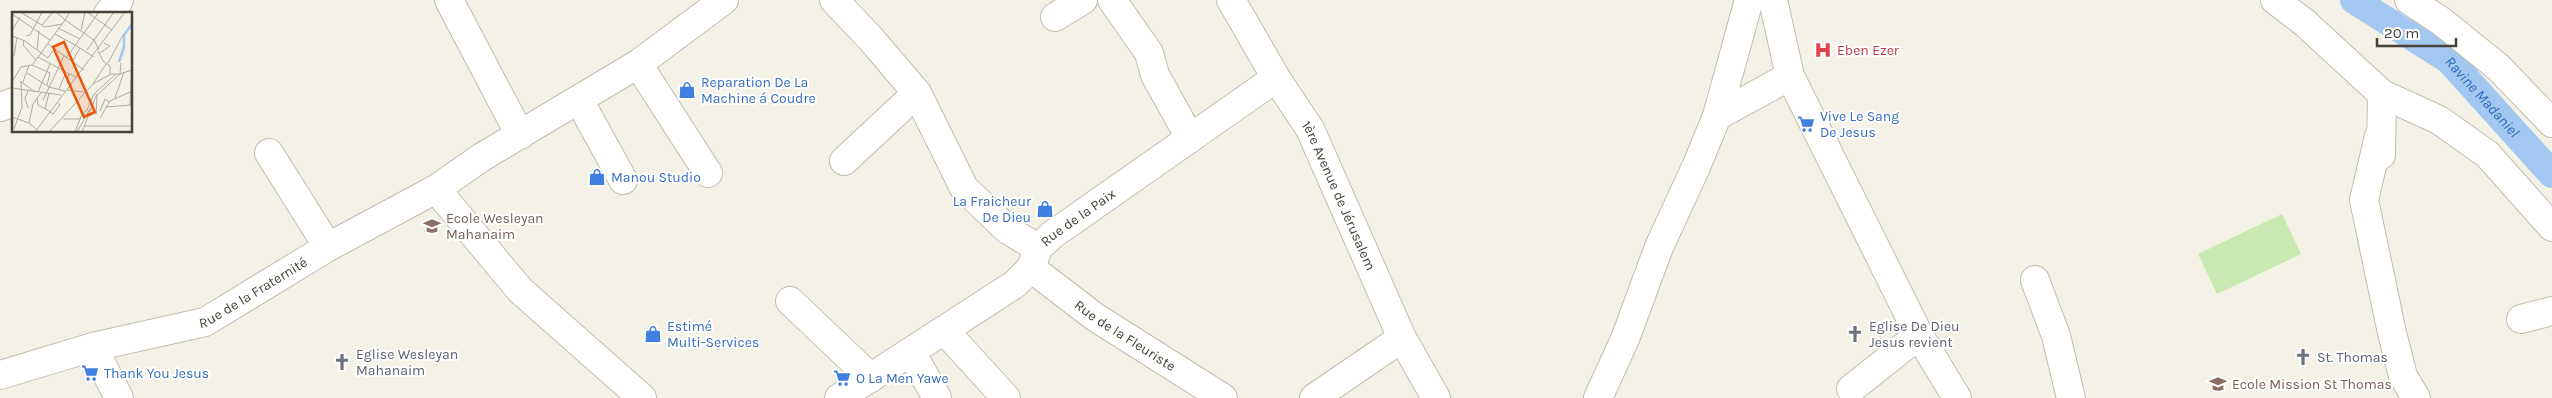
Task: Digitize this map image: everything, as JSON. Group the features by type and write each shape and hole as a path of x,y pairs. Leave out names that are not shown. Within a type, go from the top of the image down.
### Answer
{"street":[{"path":"110,12 119,0"},
{"path":"449,0 520,135"},
{"name":"Rue de la Fleuriste","path":"834,0 872,39 917,93 964,188 1095,317 1223,398"},
{"path":"1055,17 1083,0"},
{"path":"1112,0 1149,53 1155,75 1190,138"},
{"name":"1ère Avenue de Jérusalem","path":"1231,0 1276,78 1310,129 1402,338 1436,398"},
{"path":"1598,398 1625,339 1659,247 1696,167 1716,116 1749,0"},
{"path":"1773,0 1790,76 1919,335 1958,398"},
{"path":"2275,0 2305,23 2382,94 2439,120 2487,154 2552,227"},
{"path":"2409,0 2441,21 2498,66 2552,123"},
{"name":"Rue de la Fraternité","path":"0,376 92,347 205,322 328,247 436,189 482,157 638,64 719,1"},
{"path":"638,64 708,173"},
{"path":"1716,116 1790,76"},
{"name":"Rue de la Paix","path":"839,398 1015,284 1052,235 1276,78"},
{"path":"844,161 917,93"},
{"path":"2382,94 2380,136 2383,205"},
{"path":"579,100 623,180"},
{"path":"0,107 12,103"},
{"path":"2380,136 2364,200 2386,311 2398,359 2403,376 2416,398"},
{"path":"268,153 328,247"},
{"path":"436,189 520,290 642,398"},
{"path":"2035,280 2056,336 2071,398"},
{"path":"790,300 871,378"},
{"path":"2521,319 2552,312"},
{"path":"945,330 1006,398"},
{"path":"1851,389 1919,335"},
{"path":"1314,398 1402,338"},
{"path":"92,347 119,398"},
{"path":"911,352 937,398"}],"green space":[{"path":"2282,214 2301,254 2217,294 2198,254"}],"waterway":[{"name":"Ravine Madaniel","path":"2354,0 2449,60 2552,174"}],"place":[{"name":"Eben Ezer","path":"1823,50"},
{"name":"Reparation De La Machine á Coudre","path":"687,90"},
{"name":"Vive Le Sang De Jesus","path":"1806,124"},
{"name":"Manou Studio","path":"597,177"},
{"name":"La Fraicheur De Dieu","path":"1045,209"},
{"name":"Ecole Wesleyan Mahanaim","path":"432,226"},
{"name":"Estimé Multi-Services","path":"653,334"},
{"name":"Eglise De Dieu Jesus revient","path":"1855,334"},
{"name":"St. Thomas","path":"2303,357"},
{"name":"Eglise Wesleyan Mahanaim","path":"342,362"},
{"name":"Thank You Jesus","path":"90,373"},
{"name":"O La Men Yawe","path":"842,378"},
{"name":"Ecole Mission St Thomas","path":"2218,384"}]}
